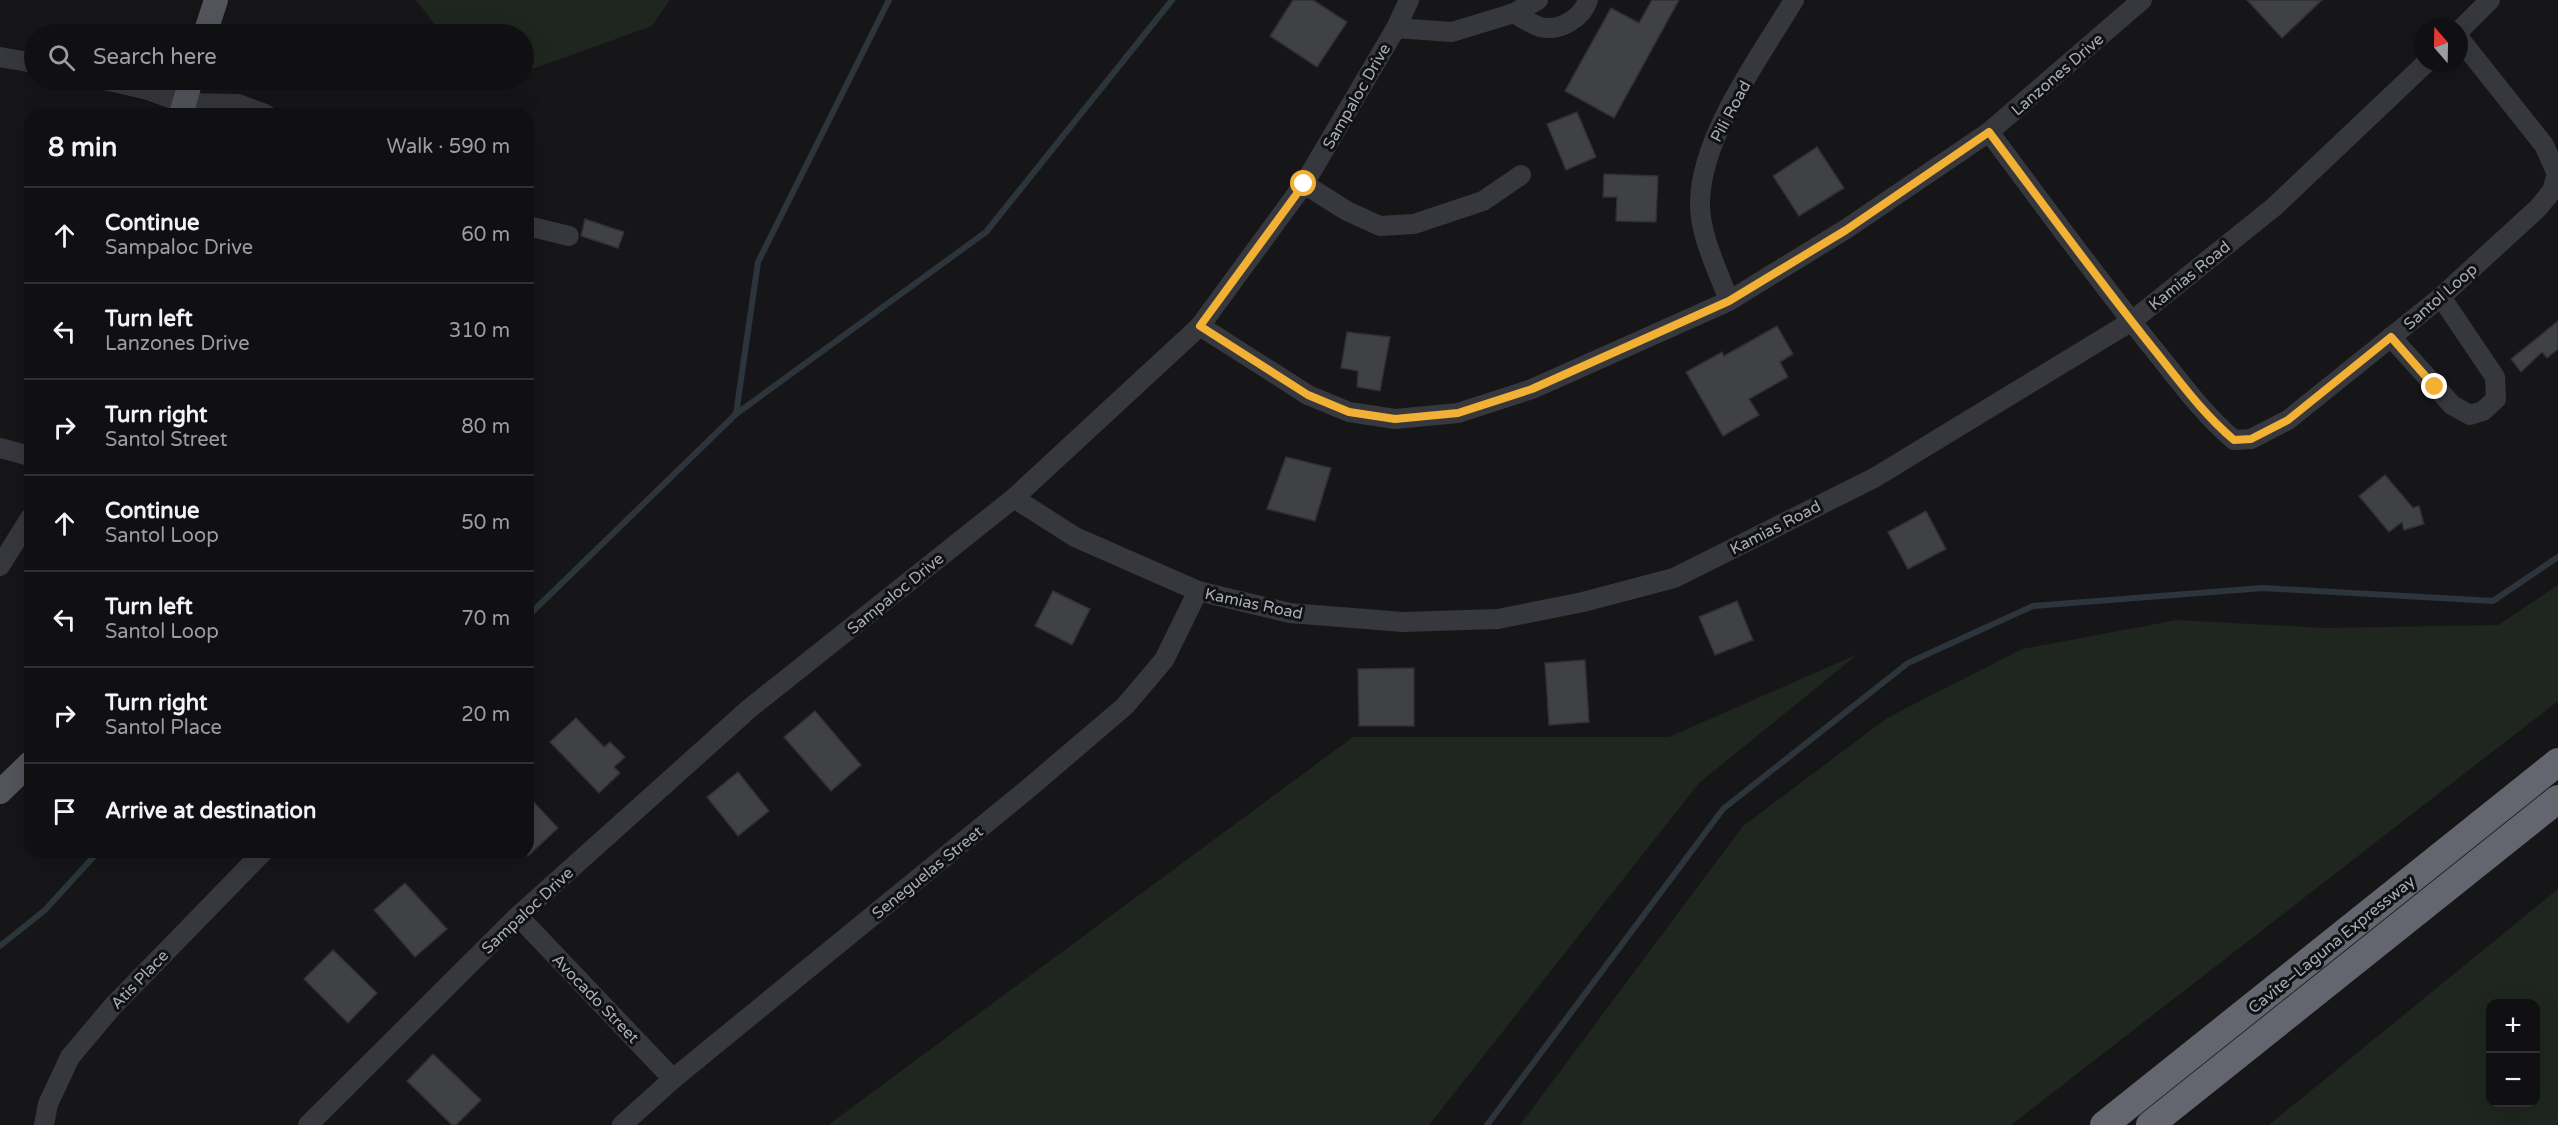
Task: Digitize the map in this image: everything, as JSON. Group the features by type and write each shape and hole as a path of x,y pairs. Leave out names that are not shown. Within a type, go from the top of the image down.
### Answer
{"highway":[{"name":"Cavite–Laguna Expressway","path":"2104,1125 2558,762"},
{"name":"Cavite–Laguna Expressway","path":"2150,1125 2558,799"}],"main road":[{"path":"208,24 216,0"},
{"path":"182,108 188,90"},
{"path":"0,792 24,769"}],"street":[{"name":"Sampaloc Drive","path":"308,1125 518,916 750,708 1014,498 1200,326 1304,184 1396,28 1409,0"},
{"path":"1396,28 1452,32 1514,13 1538,0"},
{"path":"1514,13 1540,27 1550,28 1572,21 1580,15 1588,0"},
{"name":"Pili Road","path":"1729,301 1706,239 1700,202 1707,157 1721,123 1794,0"},
{"name":"Lanzones Drive","path":"1200,326 1308,395 1349,412 1395,419 1458,413 1532,389 1729,301 1846,230 1989,132 2142,0"},
{"path":"2468,22 2490,0"},
{"name":"Santol Loop","path":"2132,321 2219,428 2234,440 2251,439 2288,420 2441,297 2538,208 2552,191 2557,174 2544,145 2468,49"},
{"path":"0,57 24,61"},
{"name":"Kamias Road","path":"1014,498 1075,537 1198,591 1290,613 1415,622 1498,619 1583,602 1674,578 1874,478 2132,321 2274,207 2416,72"},
{"path":"148,90 182,108 238,104 249,108"},
{"path":"1989,132 2132,321"},
{"path":"1304,184 1347,211 1380,226 1414,224 1483,201 1521,175"},
{"path":"534,227 569,236"},
{"path":"2391,337 2452,405 2470,415 2483,411 2496,399 2495,378 2441,297"},
{"path":"0,448 24,454"},
{"path":"0,566 24,528"},
{"name":"Seneguelas Street","path":"622,1125 673,1079 1020,796 1125,706 1164,660 1198,591"},
{"name":"Atis Place","path":"44,1125 48,1104 70,1057 113,1006 257,858"},
{"name":"Avocado Street","path":"518,916 673,1079"}],"shaded area":[{"path":"416,0 670,0 652,26 534,68 534,24 434,24"},
{"path":"2558,585 2558,701 2011,1125 1520,1125 1743,826 1887,718 2022,649 2177,620 2326,628 2498,625"},
{"path":"1858,654 1699,783 1429,1125 828,1125 1353,737 1669,737"},
{"path":"2558,889 2558,1125 2269,1125"}],"building":[{"path":"1293,0 1313,0 1347,22 1317,67 1270,36"},
{"path":"1652,0 1679,0 1614,118 1565,91 1611,8 1639,23"},
{"path":"2247,0 2322,0 2282,38"},
{"path":"1577,112 1596,157 1566,170 1547,124"},
{"path":"1817,147 1844,188 1799,216 1773,176"},
{"path":"1604,174 1658,176 1656,222 1616,221 1617,197 1603,197"},
{"path":"585,219 624,232 618,248 581,236"},
{"path":"2558,321 2558,349 2547,358 2542,352 2521,372 2511,359"},
{"path":"1777,326 1793,354 1780,362 1788,377 1749,399 1759,415 1723,436 1686,372 1722,352 1724,356"},
{"path":"1347,332 1390,337 1380,391 1357,387 1358,371 1341,368"},
{"path":"1286,457 1331,468 1315,521 1267,509"},
{"path":"2385,475 2413,508 2419,506 2424,524 2404,530 2402,522 2389,532 2359,496"},
{"path":"1926,511 1946,549 1908,569 1888,532"},
{"path":"1053,591 1090,609 1072,645 1035,626"},
{"path":"1737,601 1753,640 1715,655 1699,617"},
{"path":"1585,660 1589,722 1549,725 1545,663"},
{"path":"1414,668 1414,726 1359,726 1358,669"},
{"path":"815,711 861,765 831,791 784,737"},
{"path":"576,718 604,747 610,742 625,757 614,767 620,773 599,793 550,742"},
{"path":"738,772 769,811 738,836 707,797"},
{"path":"534,802 558,828 534,850"},
{"path":"405,883 447,929 415,957 374,910"},
{"path":"333,950 377,993 348,1023 304,979"},
{"path":"433,1054 481,1100 456,1125 452,1125 407,1081"}],"waterway":[{"path":"736,414 758,262 889,0"},
{"path":"534,610 736,414 986,232 1172,0"},
{"path":"1487,1125 1723,809 1908,663 2033,606 2263,588 2493,601 2558,557"},
{"path":"0,946 45,910 93,858"}],"route":[{"path":"1304,184 1200,326 1308,395 1349,412 1395,419 1458,413 1532,389 1729,301 1846,230 1989,132 2132,321 2219,428 2234,440 2251,439 2288,420 2391,337 2435,387"}]}
